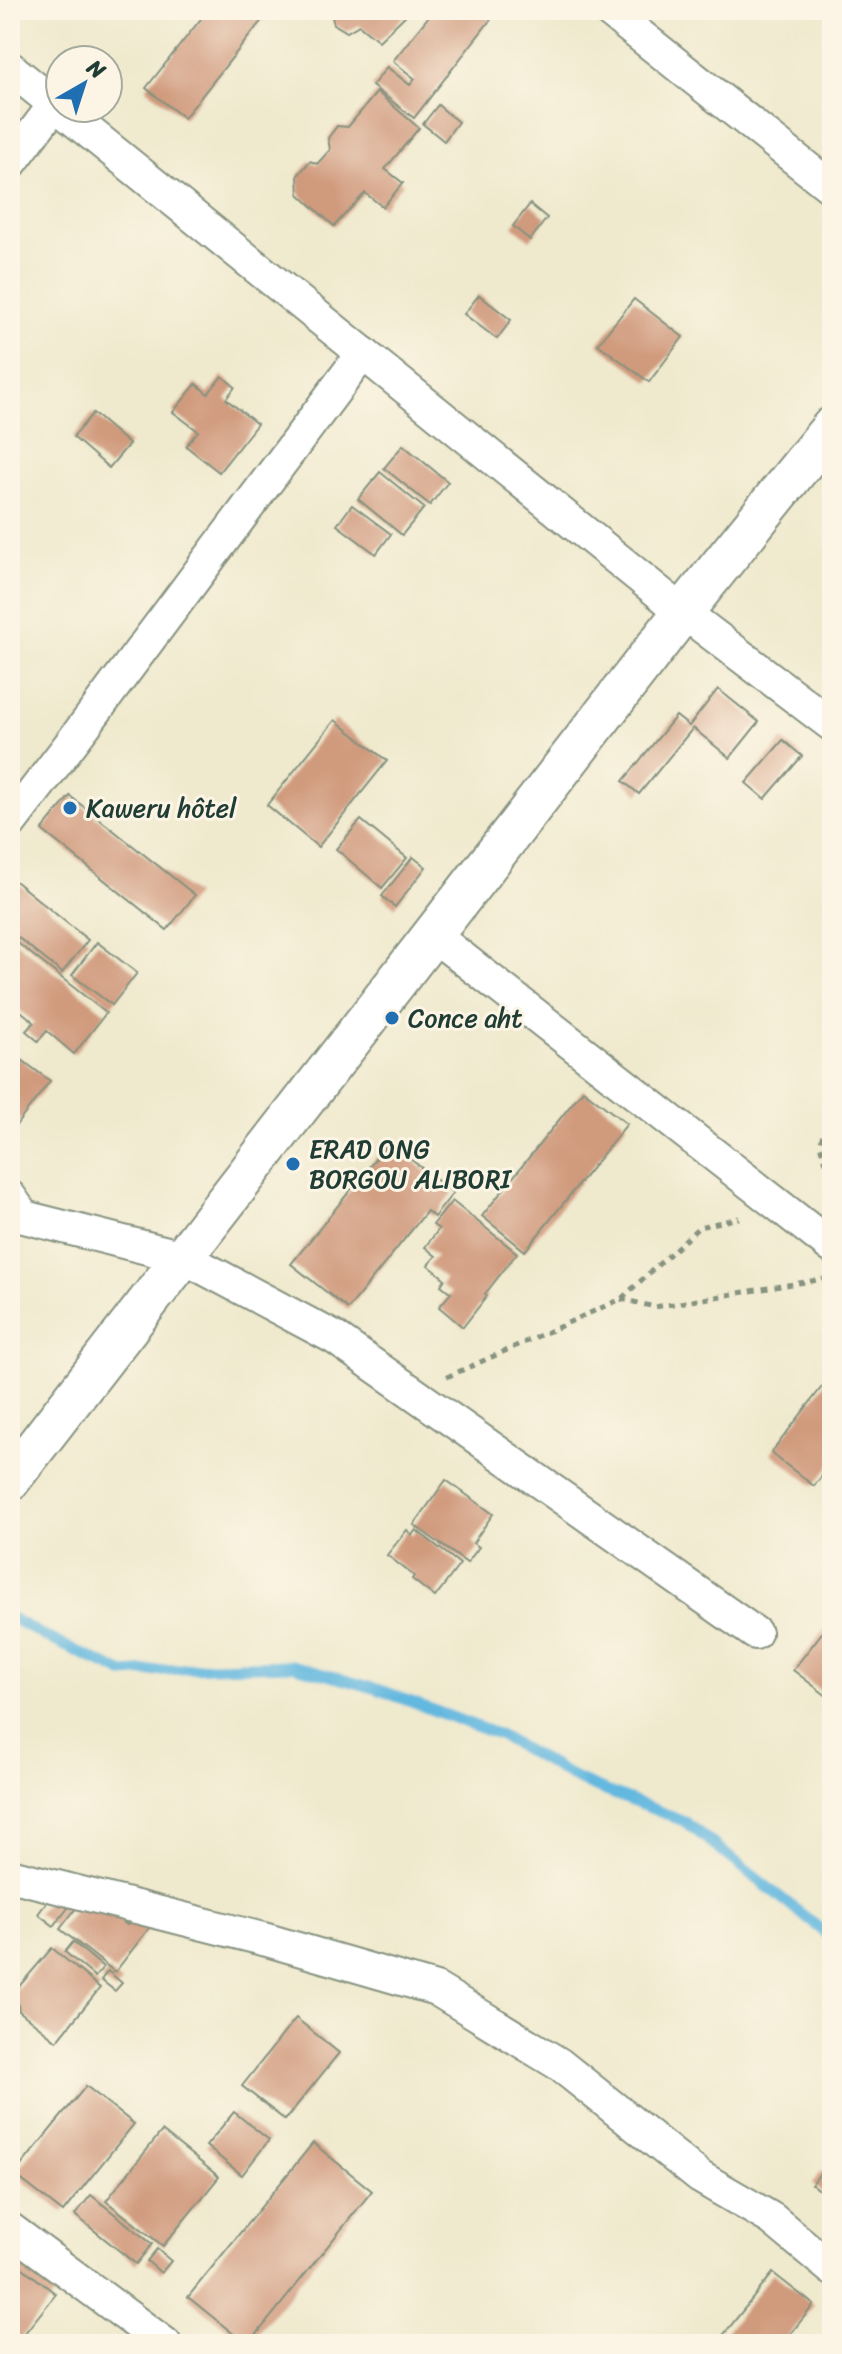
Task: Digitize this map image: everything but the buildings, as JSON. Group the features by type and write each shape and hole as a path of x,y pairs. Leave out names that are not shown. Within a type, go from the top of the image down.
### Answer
{"street":[{"path":"608,10 832,188"},
{"path":"10,68 44,95"},
{"path":"10,164 44,119"},
{"path":"80,124 683,612 832,725"},
{"path":"10,823 363,353"},
{"path":"10,1480 683,612 832,427"},
{"path":"433,935 832,1247"},
{"path":"10,1197 24,1217 183,1257 335,1338 755,1633"},
{"path":"10,1875 267,1940 436,1989 559,2064 700,2177 772,2219 832,2269"},
{"path":"10,2229 165,2344"}],"path":[{"path":"832,1100 820,1145 832,1179"},
{"path":"412,1392 621,1299 699,1227 783,1208"},
{"path":"621,1299 655,1307 832,1278"}],"waterway":[{"path":"10,1617 123,1673 292,1665 377,1689 499,1735 580,1781 684,1821 832,1938"}],"place":[{"name":"Kaweru hôtel","path":"70,808"},
{"name":"Conce aht","path":"392,1018"},
{"name":"ERAD ONG BORGOU ALIBORI","path":"293,1164"}]}
